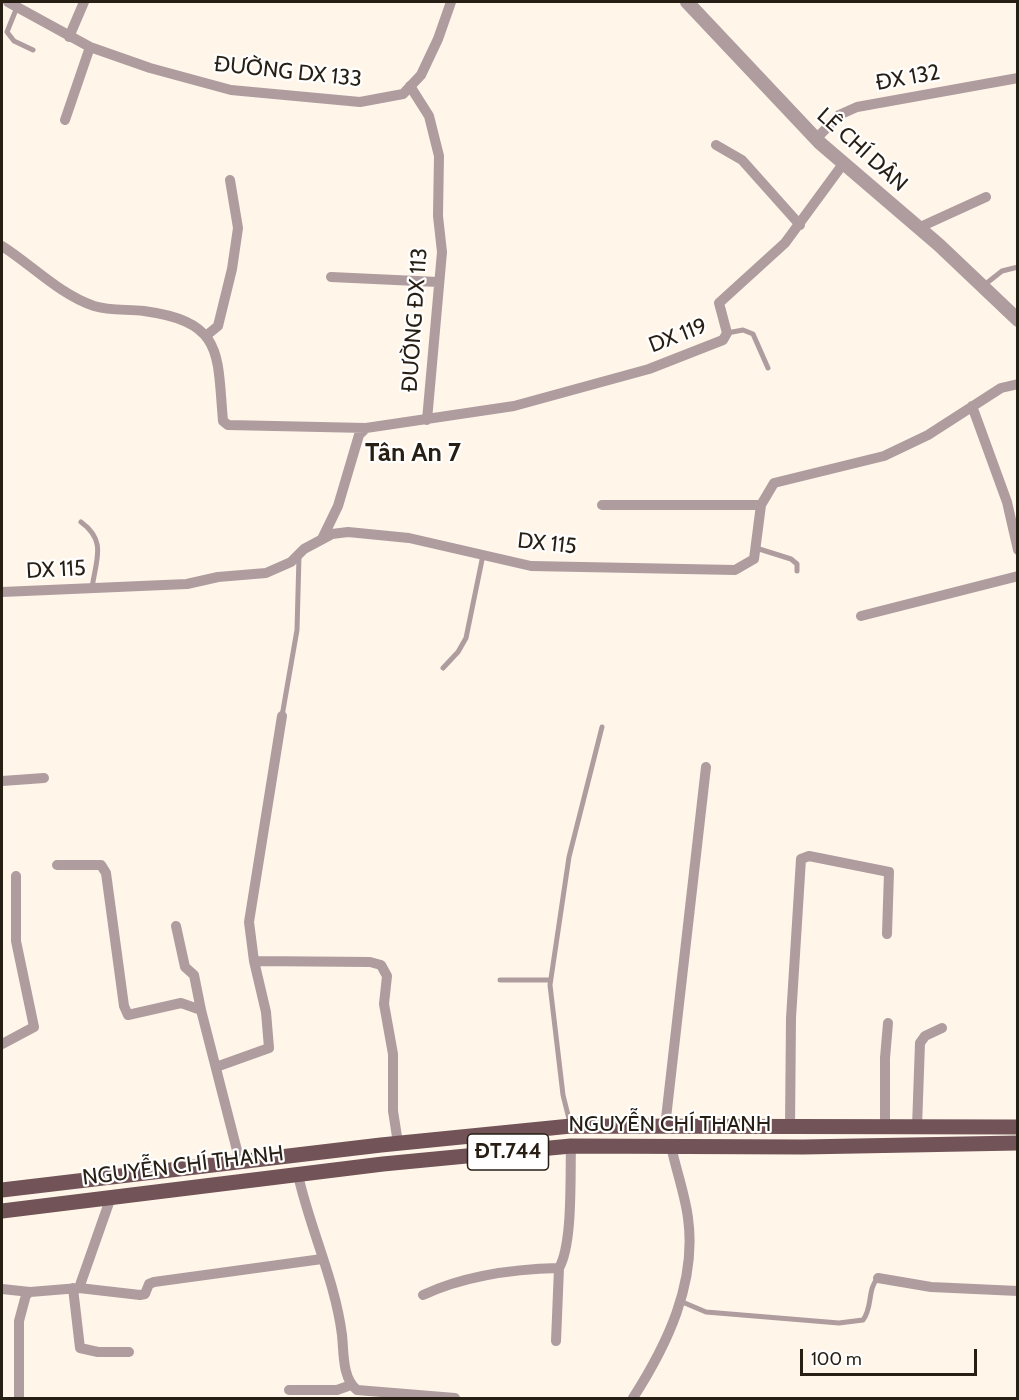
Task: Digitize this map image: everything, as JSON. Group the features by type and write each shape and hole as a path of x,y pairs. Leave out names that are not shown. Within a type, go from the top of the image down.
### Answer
{"main road":[{"name":"NGUYỄN CHÍ THANH","path":"2,1190 398,1143 571,1126 1017,1127"},
{"path":"571,1126 571,1146"},
{"name":"NGUYỄN CHÍ THANH","path":"2,1211 298,1175 571,1146 803,1148 1017,1143"},
{"path":"108,1176 111,1197"}],"street":[{"path":"69,37 84,2"},
{"path":"410,86 421,75 438,39 451,2"},
{"name":"LÊ CHÍ DÂN","path":"687,2 816,139 918,228 1017,320"},
{"name":"ĐƯỜNG DX 133","path":"13,4 90,47 150,68 231,90 360,102 403,94 410,86"},
{"path":"65,120 90,47"},
{"name":"ĐX 132","path":"816,139 839,115 857,107 1017,78"},
{"name":"ĐƯỜNG ĐX 113","path":"410,86 429,116 439,156 438,216 442,252 427,420"},
{"path":"716,146 742,160 800,225"},
{"name":"DX 119","path":"207,335 217,361 223,421 228,425 366,428 514,406 649,369 723,340 727,333 719,303 786,243 843,164"},
{"path":"2,246 34,271 95,306 146,311 186,320 207,335 218,326 232,269 238,228 230,180"},
{"path":"918,228 986,196"},
{"path":"331,277 438,282"},
{"path":"756,548 761,505 774,483 884,456 928,435 1000,388 1017,384"},
{"path":"972,406 1007,502 1017,550"},
{"path":"322,540 338,506 359,435 366,428"},
{"path":"602,505 761,505"},
{"name":"DX 115","path":"2,592 187,584 218,577 266,573 291,562 299,554 332,534 348,532 409,538 531,566 735,570 745,567 754,559 756,548"},
{"path":"861,616 1017,576"},
{"path":"216,1067 269,1048 266,1012 249,932 250,911 282,716"},
{"path":"665,1127 706,767"},
{"path":"2,782 44,778"},
{"path":"790,1128 791,1018 801,859 809,856 889,872 887,934"},
{"path":"57,866 101,865 106,873 124,1006 128,1015 181,1003 201,1010"},
{"path":"2,1044 34,1027 16,941 16,876"},
{"path":"176,926 184,968 194,975 240,1162"},
{"path":"254,962 370,962 381,965 387,976 384,1004 393,1054 393,1111 398,1143"},
{"path":"885,1128 885,1058 888,1023"},
{"path":"917,1127 920,1042 925,1036 942,1028"},
{"path":"556,1341 559,1268 564,1259 567,1240 571,1146"},
{"path":"633,1398 659,1357 680,1301 690,1253 688,1217 671,1146"},
{"path":"298,1175 340,1316 346,1377 351,1385 357,1390 418,1397 455,1398"},
{"path":"111,1197 76,1288 80,1348 98,1352 129,1352"},
{"path":"2,1289 30,1292 76,1288 140,1295 145,1294 149,1284 154,1282 322,1259"},
{"path":"423,1294 446,1284 497,1272 559,1268"},
{"path":"878,1278 931,1287 1017,1291"},
{"path":"19,1398 20,1321 22,1305 30,1292"},
{"path":"289,1390 337,1390 351,1385"}],"lane":[{"path":"13,4 7,32 14,41 33,50"},
{"path":"980,287 1002,271 1017,267"},
{"path":"727,333 743,330 753,334 768,368"},
{"path":"81,522 92,530 98,540 92,588"},
{"path":"756,548 790,558 797,564 797,571"},
{"path":"282,716 297,630 299,554"},
{"path":"443,668 458,652 466,638 483,554"},
{"path":"571,1126 560,1067 550,980 569,857 602,727"},
{"path":"500,980 550,980"},
{"path":"680,1301 706,1312 839,1323 863,1320 868,1313 873,1284 878,1278"}],"district":[{"name":"Tân An 7","path":"413,453"}]}
